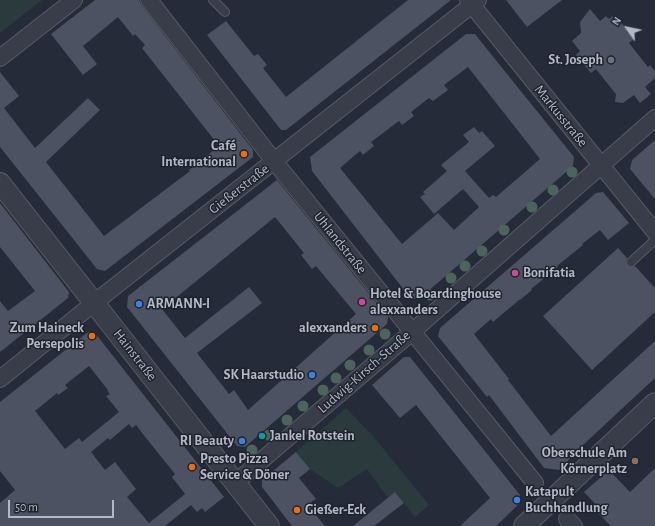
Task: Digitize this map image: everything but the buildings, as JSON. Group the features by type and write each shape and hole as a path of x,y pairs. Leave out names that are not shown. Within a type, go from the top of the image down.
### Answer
{"street":[{"path":"0,58 74,0"},
{"name":"Uhlandstraße","path":"151,1 274,161 535,483"},
{"name":"Gießerstraße","path":"0,379 472,2"},
{"name":"Markusstraße","path":"472,2 600,165 655,232"},
{"name":"Ludwig-Kirsch-Straße","path":"235,483 412,332 655,118"},
{"name":"Hainstraße","path":"0,183 269,526"},
{"path":"524,526 655,403"}],"lane":[{"path":"213,0 225,12"},
{"path":"631,262 655,240"}],"shaded area":[{"path":"0,0 42,0 0,33"},
{"path":"346,408 373,436 429,505 415,517 396,492 388,498 367,469 338,488 310,469 296,452"}],"place":[{"name":"St. Joseph","path":"611,60"},
{"name":"Café International","path":"244,154"},
{"name":"Bonifatia","path":"515,273"},
{"name":"Hotel & Boardinghouse alexxanders","path":"362,302"},
{"name":"ARMANN-I","path":"139,304"},
{"name":"alexxanders","path":"375,328"},
{"name":"Zum Haineck Persepolis","path":"92,336"},
{"name":"SK Haarstudio","path":"312,375"},
{"name":"Jankel Rotstein","path":"262,436"},
{"name":"RI Beauty","path":"242,441"},
{"name":"Oberschule Am Körnerplatz","path":"635,461"},
{"name":"Presto Pizza Service & Döner","path":"192,467"},
{"name":"Katapult Buchhandlung","path":"517,500"},
{"name":"Gießer-Eck","path":"297,510"}]}
